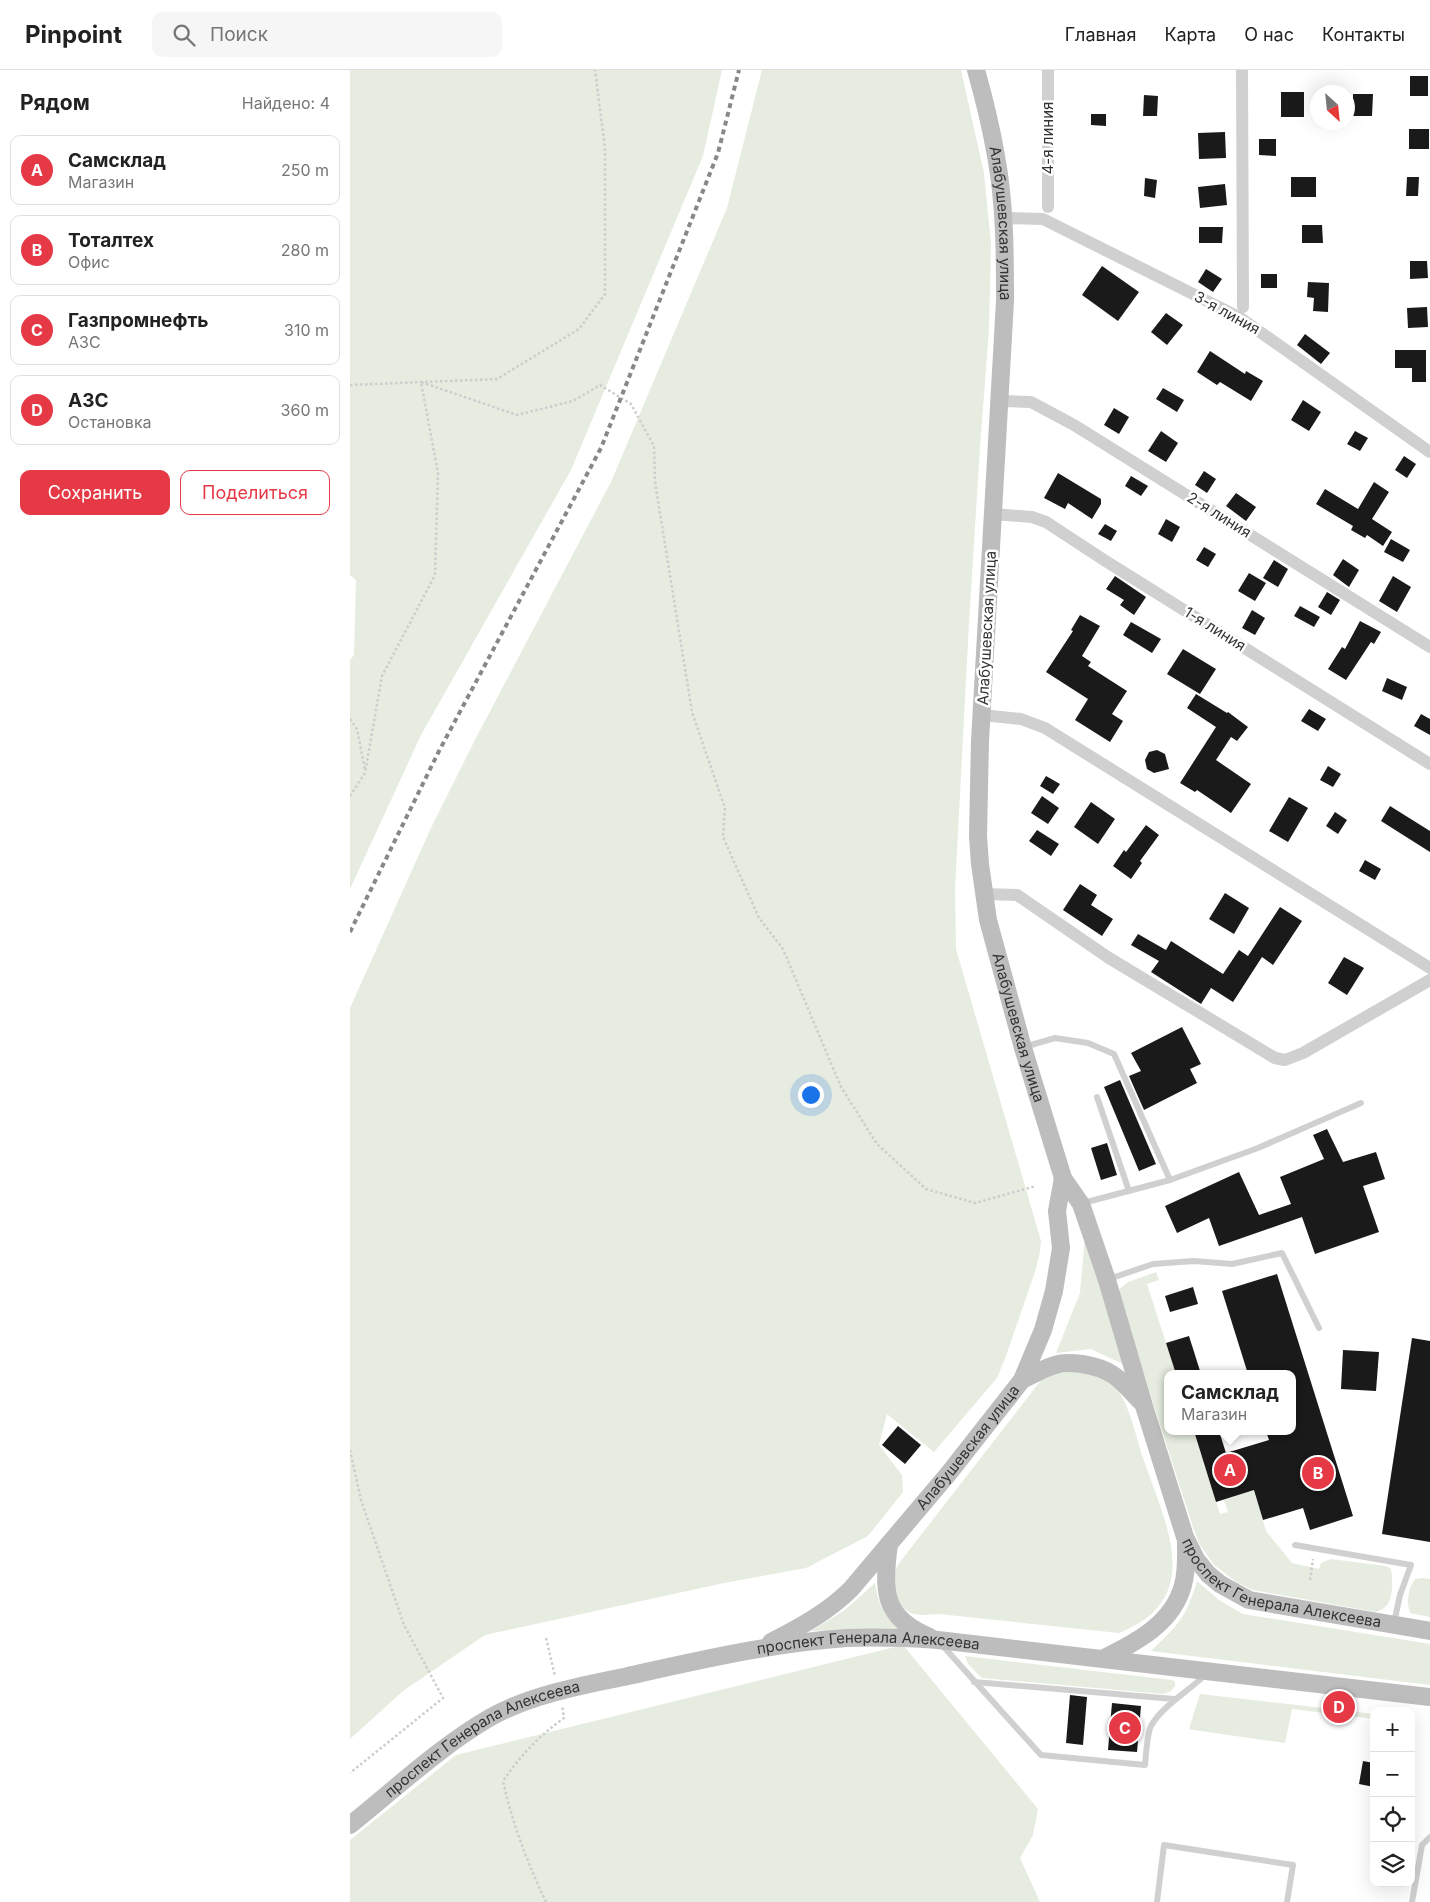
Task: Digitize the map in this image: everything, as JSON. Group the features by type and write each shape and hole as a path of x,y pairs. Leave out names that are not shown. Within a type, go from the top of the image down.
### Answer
{"street":[{"name":"Алабушевская улица","path":"976,70 996,156 1003,218 1006,301 977,808 983,894 1000,966 1062,1178 1081,1204 1107,1280 1144,1406"},
{"name":"4-я линия","path":"1048,70 1048,207"},
{"name":"3-я линия","path":"1242,70 1243,307"},
{"name":"3-я линия","path":"1003,218 1043,219 1239,316 1430,452"},
{"name":"2-я линия","path":"1001,401 1031,402 1074,425 1430,647"},
{"name":"1-я линия","path":"993,514 1032,517 1046,522 1430,764"},
{"path":"982,715 1021,720 1045,728 1430,968"},
{"path":"983,894 1017,895 1109,958 1275,1058 1285,1060 1303,1053 1430,980"},
{"name":"Алабушевская улица","path":"757,1649 807,1624 838,1602 863,1576 949,1473 1022,1380 1043,1330 1054,1290 1061,1248 1058,1211 1062,1178"},
{"path":"1022,1380 1055,1365 1074,1363 1092,1366 1107,1370 1119,1378 1144,1406"},
{"name":"проспект Генерала Алексеева","path":"1144,1406 1186,1538 1196,1559 1208,1574 1220,1584 1249,1600 1430,1631"},
{"path":"1104,1658 1134,1644 1154,1629 1177,1602 1186,1568 1186,1538"},
{"path":"889,1544 885,1576 886,1590 892,1607 902,1622 918,1632 938,1640"},
{"name":"проспект Генерала Алексеева","path":"350,1825 460,1737 492,1717 557,1683 757,1649 847,1638 938,1640 1430,1697"}],"lane":[{"path":"1023,1048 1055,1038 1088,1043 1114,1054 1170,1180"},
{"path":"1097,1097 1128,1191"},
{"path":"1081,1204 1170,1180 1258,1148 1362,1103"},
{"path":"1107,1280 1153,1264 1194,1261 1232,1264 1282,1253 1319,1328"},
{"path":"1295,1545 1411,1565 1400,1595 1394,1625"},
{"path":"938,1640 1042,1755 1145,1765 1150,1727 1174,1699 1190,1690 1209,1671"},
{"path":"974,1682 1174,1699"},
{"path":"1412,1902 1422,1845 1430,1837"},
{"path":"1156,1902 1164,1845 1293,1865 1287,1902"}],"path":[{"path":"350,385 497,379 578,330 605,294 605,148 595,70"},
{"path":"350,796 365,773 382,676 435,575 438,473 421,382"},
{"path":"421,382 517,415 573,401 600,385 631,404 654,446 655,482 692,712 725,808 723,837 759,918 782,949 841,1086 877,1144 926,1189 975,1202 1036,1186"},
{"path":"350,719 357,729 365,773"},
{"path":"350,1450 361,1500 404,1625 444,1698 350,1773"},
{"path":"1310,1580 1314,1549"},
{"path":"546,1638 564,1718 542,1734 518,1760 503,1781 507,1802 534,1878 546,1902"}],"shaded area":[{"path":"350,70 722,70 703,156 571,470 421,735 350,889 350,660 354,655 356,580 350,575"},
{"path":"762,70 961,70 984,173 991,244 989,329 969,623 955,890 956,949 1041,1241 1040,1252 1035,1272 997,1378 934,1452 887,1414 879,1445 902,1475 903,1492 868,1536 806,1568 724,1583 485,1635 403,1691 350,1739 350,1008 431,828 477,736 611,482 727,208"},
{"path":"1085,1236 1127,1366 1091,1349 1056,1353 1080,1293"},
{"path":"1156,1272 1159,1280 1147,1284 1175,1370 1164,1370 1164,1435 1195,1435 1220,1514 1228,1512 1224,1500 1254,1490 1266,1531 1292,1563 1319,1569 1321,1563 1331,1559 1386,1566 1391,1569 1392,1588 1389,1602 1386,1606 1376,1612 1253,1590 1238,1583 1214,1565 1200,1545 1194,1530 1117,1291 1128,1282"},
{"path":"1067,1370 1091,1373 1103,1377 1119,1392 1128,1409 1168,1533 1172,1557 1171,1579 1163,1600 1146,1618 1119,1633 939,1614 918,1615 909,1612 901,1604 895,1592 894,1573 900,1562 1042,1379"},
{"path":"1415,1579 1430,1579 1430,1617 1410,1613 1409,1609 1408,1595 1411,1587"},
{"path":"1197,1581 1219,1600 1243,1614 1430,1644 1430,1685 1151,1651 1185,1613"},
{"path":"875,1583 882,1608 893,1624 899,1629 811,1631 845,1610"},
{"path":"903,1645 1038,1809 1033,1835 1020,1858 1040,1902 350,1902 350,1840 456,1755"},
{"path":"965,1656 1172,1680 1175,1682 1175,1686 1171,1691 1164,1694 982,1678 968,1664"},
{"path":"1200,1694 1370,1714 1370,1719 1292,1709 1285,1743 1189,1729"}],"building":[{"path":"1410,76 1428,76 1428,96 1410,96"},
{"path":"1281,92 1304,92 1304,117 1281,117"},
{"path":"1355,94 1373,94 1372,116 1355,116"},
{"path":"1144,95 1158,96 1157,116 1143,116"},
{"path":"1091,114 1106,114 1106,126 1091,125"},
{"path":"1409,129 1429,129 1429,149 1409,149"},
{"path":"1225,132 1226,158 1199,159 1198,133"},
{"path":"1259,139 1276,139 1276,156 1259,155"},
{"path":"1291,177 1316,177 1316,197 1291,197"},
{"path":"1407,177 1419,177 1418,196 1406,196"},
{"path":"1145,178 1157,180 1155,198 1144,196"},
{"path":"1225,184 1227,205 1200,208 1198,187"},
{"path":"1302,225 1322,225 1323,243 1302,243"},
{"path":"1199,227 1223,227 1222,243 1199,243"},
{"path":"1410,261 1427,261 1428,278 1410,279"},
{"path":"1102,266 1139,292 1118,321 1082,295"},
{"path":"1206,269 1222,279 1213,292 1198,282"},
{"path":"1261,274 1277,274 1277,288 1261,288"},
{"path":"1308,282 1329,283 1328,312 1313,311 1314,298 1307,297"},
{"path":"1427,307 1428,327 1408,328 1407,308"},
{"path":"1166,313 1183,325 1167,345 1151,332"},
{"path":"1305,334 1330,353 1321,364 1297,345"},
{"path":"1395,350 1426,350 1426,382 1412,382 1412,368 1395,368"},
{"path":"1210,351 1245,374 1246,371 1263,381 1251,401 1220,382 1217,385 1197,372"},
{"path":"1163,388 1184,400 1177,412 1156,399"},
{"path":"1303,400 1321,412 1309,431 1291,420"},
{"path":"1114,408 1129,417 1119,434 1104,425"},
{"path":"1161,431 1178,443 1166,462 1148,451"},
{"path":"1355,431 1368,438 1360,451 1347,444"},
{"path":"1404,456 1416,464 1407,478 1395,470"},
{"path":"1204,471 1216,479 1207,493 1195,485"},
{"path":"1058,473 1101,499 1101,504 1092,519 1068,503 1065,509 1044,498"},
{"path":"1131,476 1148,486 1141,496 1125,486"},
{"path":"1374,482 1389,492 1372,519 1392,532 1383,546 1367,535 1365,538 1351,530 1353,526 1316,504 1325,489 1358,509"},
{"path":"1236,493 1256,507 1246,521 1226,506"},
{"path":"1166,519 1180,527 1172,542 1158,534"},
{"path":"1105,524 1117,531 1111,541 1098,534"},
{"path":"1391,539 1410,550 1403,562 1384,552"},
{"path":"1204,547 1216,554 1208,567 1196,560"},
{"path":"1343,559 1359,570 1349,587 1333,575"},
{"path":"1274,560 1288,569 1278,587 1263,578"},
{"path":"1249,573 1266,583 1255,601 1238,591"},
{"path":"1115,576 1146,597 1134,615 1120,605 1124,600 1106,589"},
{"path":"1393,576 1411,587 1397,612 1379,601"},
{"path":"1327,592 1340,600 1331,615 1318,607"},
{"path":"1300,606 1320,617 1314,627 1294,616"},
{"path":"1252,610 1265,618 1255,635 1242,628"},
{"path":"1080,615 1100,626 1082,656 1091,662 1088,666 1127,691 1112,714 1123,721 1110,742 1075,720 1088,699 1046,672 1073,631 1071,630"},
{"path":"1360,621 1381,632 1374,644 1371,642 1346,680 1328,669 1342,647 1345,649"},
{"path":"1131,622 1161,639 1152,653 1123,635"},
{"path":"1183,649 1216,669 1200,694 1167,674"},
{"path":"1387,678 1407,687 1402,700 1382,691"},
{"path":"1196,694 1228,712 1248,727 1237,741 1231,737 1216,760 1251,784 1231,813 1197,790 1195,792 1180,783 1216,727 1187,708"},
{"path":"1309,709 1326,719 1318,731 1301,721"},
{"path":"1421,714 1430,719 1430,735 1414,726"},
{"path":"1157,750 1165,754 1169,769 1154,773 1147,769 1145,760 1149,752"},
{"path":"1328,766 1341,774 1333,787 1320,780"},
{"path":"1046,776 1060,784 1053,794 1040,786"},
{"path":"1042,796 1059,808 1048,824 1031,813"},
{"path":"1289,797 1308,808 1288,842 1269,831"},
{"path":"1091,802 1115,819 1098,844 1074,827"},
{"path":"1390,806 1430,831 1430,852 1381,821"},
{"path":"1335,812 1347,820 1338,834 1326,826"},
{"path":"1146,825 1159,835 1140,861 1142,863 1131,879 1113,866"},
{"path":"1037,830 1059,844 1051,856 1029,841"},
{"path":"1365,860 1381,869 1375,880 1359,871"},
{"path":"1080,884 1097,895 1091,905 1113,919 1102,936 1063,910"},
{"path":"1225,893 1249,908 1234,934 1209,919"},
{"path":"1280,907 1302,921 1273,965 1262,957 1233,1002 1211,988 1201,1004 1151,972 1159,961 1131,945 1138,934 1166,950 1171,941 1223,974 1239,950 1248,956"},
{"path":"1344,957 1364,968 1347,995 1328,983"},
{"path":"1182,1027 1201,1064 1190,1069 1197,1083 1144,1110 1129,1076 1141,1071 1131,1053"},
{"path":"1120,1080 1156,1164 1139,1171 1104,1087"},
{"path":"1327,1129 1343,1162 1376,1152 1385,1179 1363,1186 1379,1232 1315,1254 1302,1217 1219,1246 1209,1218 1177,1233 1165,1206 1239,1172 1259,1215 1291,1204 1280,1177 1324,1159 1313,1135"},
{"path":"1107,1143 1117,1175 1101,1180 1091,1148"},
{"path":"1277,1274 1353,1516 1310,1530 1303,1508 1263,1520 1254,1490 1216,1502 1195,1435 1220,1435 1226,1453 1269,1440 1267,1435 1296,1435 1296,1370 1247,1370 1222,1291"},
{"path":"1193,1287 1198,1304 1170,1312 1165,1296"},
{"path":"1189,1336 1200,1370 1175,1370 1166,1343"},
{"path":"1412,1338 1430,1341 1430,1542 1382,1534"},
{"path":"1343,1350 1379,1352 1376,1391 1341,1389"},
{"path":"898,1426 921,1445 905,1464 882,1445"},
{"path":"1070,1695 1087,1697 1083,1745 1066,1743"},
{"path":"1112,1703 1141,1706 1137,1752 1108,1750"},
{"path":"1363,1761 1370,1762 1370,1786 1359,1784"}],"railway":[{"path":"350,932 439,751 601,448 718,153 739,70"}],"place":[{"name":"Самсклад","path":"1230,1470"},
{"name":"Тоталтех","path":"1318,1473"},
{"name":"АЗС","path":"1339,1707"},
{"name":"Газпромнефть","path":"1125,1728"}]}
